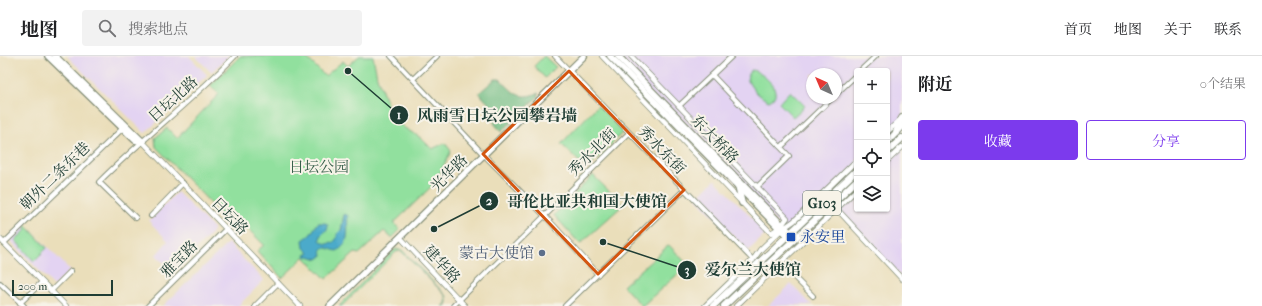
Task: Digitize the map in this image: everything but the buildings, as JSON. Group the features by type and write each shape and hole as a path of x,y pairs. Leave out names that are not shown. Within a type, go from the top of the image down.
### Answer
{"highway":[{"path":"895,134 902,118"},
{"path":"889,140 902,128"},
{"path":"890,149 902,138"},
{"name":"G103","path":"713,306 854,173"},
{"name":"G103","path":"724,306 854,183"}],"main road":[{"path":"48,56 135,140 143,142"},
{"path":"55,56 143,142"},
{"name":"光华路","path":"330,306 401,238 584,56"},
{"name":"东大桥路","path":"610,56 738,186 794,239"},
{"name":"东大桥路","path":"618,56 782,228"},
{"path":"738,186 742,203"}],"street":[{"name":"日坛北路","path":"136,218 99,182 128,154 211,81 235,56"},
{"path":"391,56 545,216 598,274"},
{"path":"413,80 437,56"},
{"name":"秀水东街","path":"555,56 753,260"},
{"path":"602,56 772,233 794,221 854,163"},
{"path":"631,56 787,218 782,228 760,250 753,260 705,306"},
{"path":"679,106 732,56"},
{"path":"863,68 876,56"},
{"path":"712,75 789,156 757,187"},
{"path":"842,88 854,77"},
{"path":"781,147 826,104"},
{"path":"890,129 902,118"},
{"name":"朝外二条东巷","path":"2,241 124,128"},
{"name":"秀水北街","path":"453,306 629,133"},
{"name":"日坛路","path":"143,142 300,306"},
{"path":"890,158 902,147"},
{"path":"151,216 183,183"},
{"path":"565,306 684,190"},
{"path":"736,306 854,192"},
{"path":"832,204 902,279"},
{"name":"雅宝路","path":"148,306 226,229"},
{"name":"建华路","path":"401,238 465,306"},
{"path":"2,241 66,306"},
{"path":"780,263 813,296"},
{"path":"51,291 71,271"},
{"path":"0,284 22,304 42,282"},
{"path":"255,306 278,283"}],"highlighted area":[{"path":"569,71 684,190 598,274 483,154"}],"shaded area":[{"path":"67,56 189,56 207,75 145,133"},
{"path":"195,56 229,56 211,72"},
{"path":"610,56 902,56 902,278 832,204 793,239"},
{"path":"715,180 767,233 748,251 696,198"},
{"path":"177,192 213,228 212,233 173,272 156,255 168,241 149,221"},
{"path":"25,224 70,270 54,286 9,239"},
{"path":"228,243 264,280 238,306 163,306"},
{"path":"791,284 812,305 768,306"}],"green space":[{"name":"日坛公园","path":"240,56 305,56 325,76 343,61 348,66 359,56 373,56 377,77 389,109 403,127 421,138 432,149 445,143 451,151 435,183 394,223 400,230 392,238 384,231 359,254 355,253 326,279 304,257 282,278 257,251 264,245 246,227 240,233 156,147 155,138 167,128 177,138 219,94 210,86"},
{"path":"544,56 556,67 545,78 534,66"},
{"path":"752,70 766,78 774,88 774,97 769,101 756,92 749,83 747,78 748,74"},
{"path":"495,79 500,79 520,96 538,93 539,96 501,132 494,123 496,112 479,93"},
{"path":"790,91 805,106 793,117 779,103"},
{"path":"598,105 624,131 587,169 561,144"},
{"path":"593,175 623,205 580,244 554,215"},
{"path":"26,225 47,248 34,261 15,240 26,230 24,227"},
{"path":"669,245 688,265 642,306 623,286"},
{"path":"395,249 402,250 447,296 447,304 443,306 446,304 446,296 401,251 396,252 342,306 339,306"}],"water":[{"path":"345,214 348,216 347,239 345,244 337,251 328,248 322,249 322,256 318,259 309,256 306,257 305,255 309,253 304,248 303,240 310,235 318,223 325,223 328,226 321,235 320,240 328,244 331,242 333,243 337,238 337,234 341,230"}],"place":[{"name":"风雨雪日坛公园攀岩墙","path":"348,71"},
{"name":"哥伦比亚共和国大使馆","path":"434,229"},
{"name":"永安里","path":"791,237"},
{"name":"爱尔兰大使馆","path":"603,242"},
{"name":"蒙古大使馆","path":"542,253"}]}
